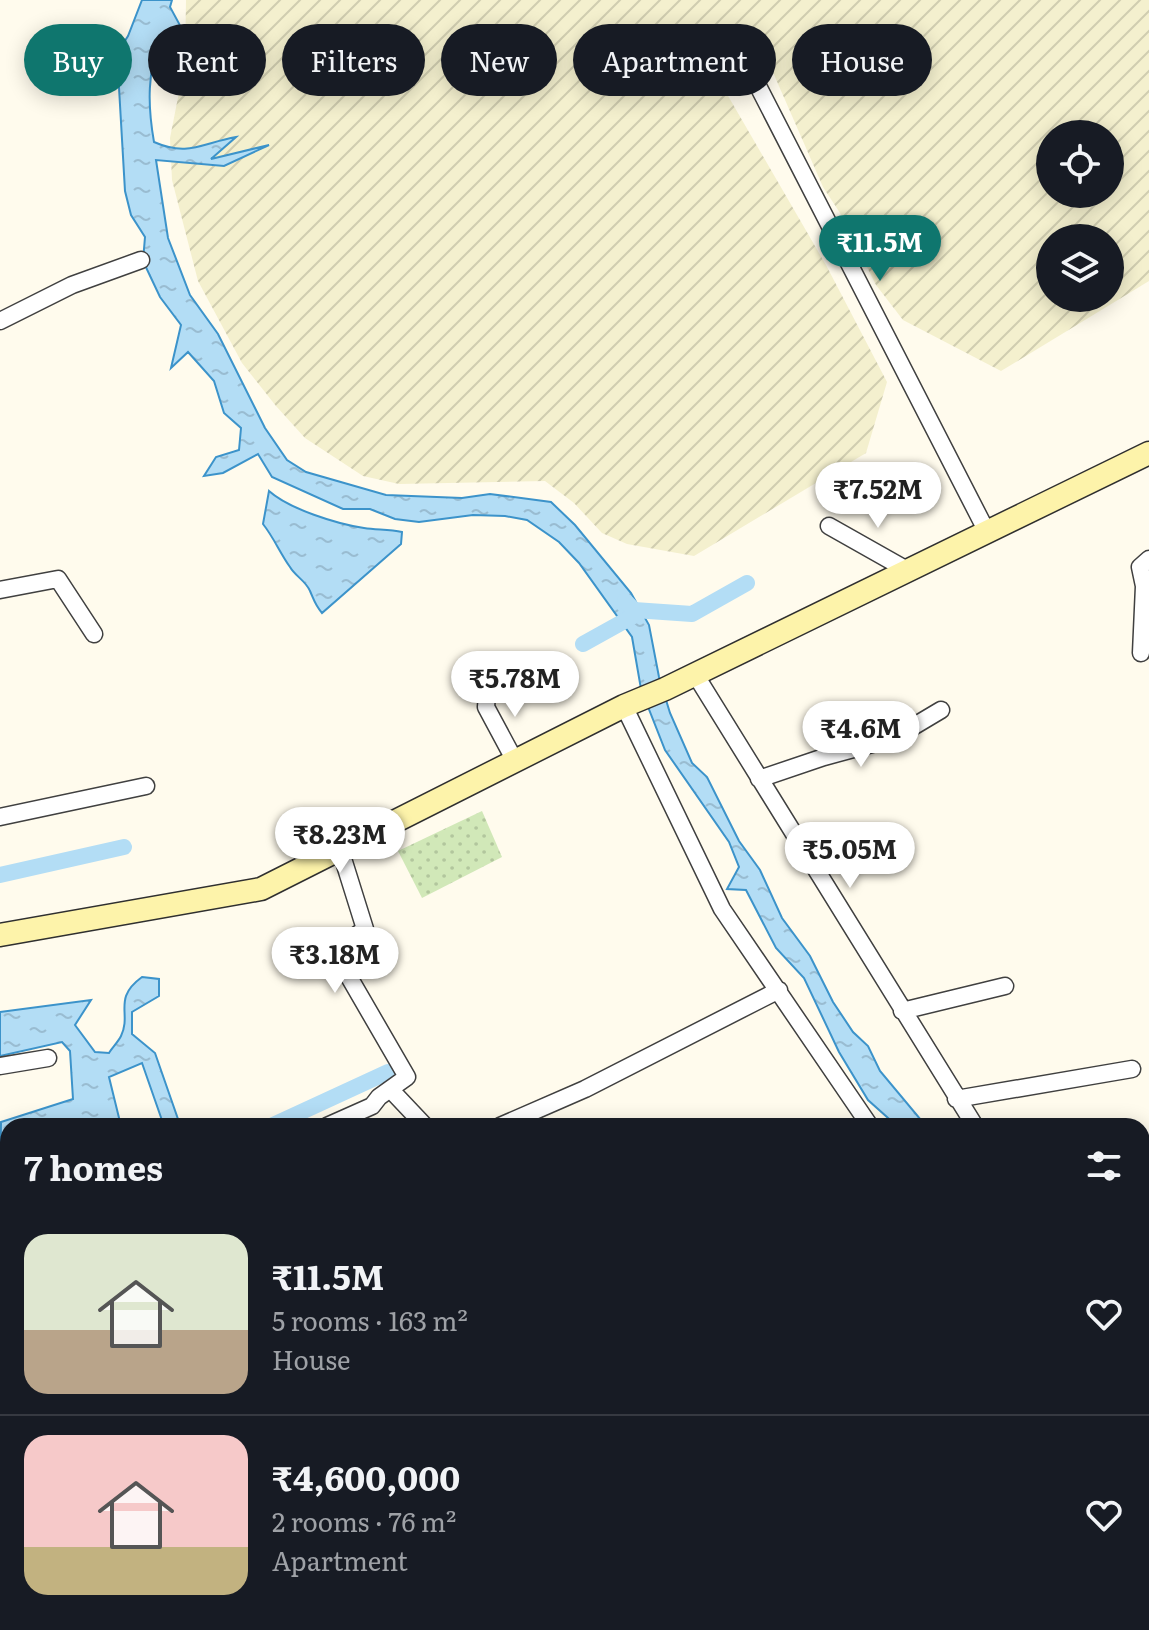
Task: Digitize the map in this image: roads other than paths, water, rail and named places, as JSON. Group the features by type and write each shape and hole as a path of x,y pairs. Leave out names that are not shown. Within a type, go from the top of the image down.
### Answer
{"main road":[{"path":"0,935 261,889 633,702 1148,458"}],"street":[{"path":"763,96 987,532"},
{"path":"0,321 72,285 141,260"},
{"path":"829,526 907,570"},
{"path":"1141,653 1144,586 1140,567 1149,559"},
{"path":"0,590 58,579 94,634"},
{"path":"695,674 969,1118"},
{"path":"488,682 486,707 515,761"},
{"path":"633,702 722,909 865,1118"},
{"path":"759,779 894,738 941,710"},
{"path":"0,817 146,786"},
{"path":"340,849 365,929 334,951 407,1077 372,1106 345,1118"},
{"path":"902,1011 1005,986"},
{"path":"518,1118 585,1089 779,990"},
{"path":"0,1066 48,1058"},
{"path":"956,1099 1132,1069"},
{"path":"390,1089 417,1118"}],"water":[{"path":"142,0 172,0 170,7 179,24 148,24 148,96 154,142 186,149 236,137 211,159 269,145 224,166 156,160 168,238 190,295 218,334 265,428 287,460 306,472 386,495 462,498 490,494 551,502 575,525 631,593 649,625 670,713 692,763 707,777 739,841 760,870 782,918 810,956 833,1002 853,1032 868,1046 880,1071 919,1118 888,1118 868,1100 839,1052 804,978 776,948 746,890 727,889 739,867 729,842 665,750 641,689 632,637 579,563 559,542 527,520 505,516 473,515 419,522 395,519 370,509 343,509 272,477 258,454 223,473 204,476 216,457 239,450 241,428 224,413 214,381 188,352 171,368 181,325 160,297 143,261 145,237 131,215 125,191 119,96 132,96 132,26"},
{"path":"269,491 288,504 327,519 364,528 402,532 401,544 322,613 308,587 292,570 263,524"},
{"path":"142,977 159,979 159,996 132,1012 132,1034 155,1053 178,1118 161,1118 142,1063 109,1077 119,1118 14,1118 73,1099 70,1051 62,1042 0,1056 0,1012 91,1000 75,1025 95,1052 109,1053 124,1028 125,999"}],"waterway":[{"path":"625,601 634,610 692,614 747,583"},
{"path":"583,644 637,614"},
{"path":"0,875 124,847"},
{"path":"288,1118 388,1072"}]}
